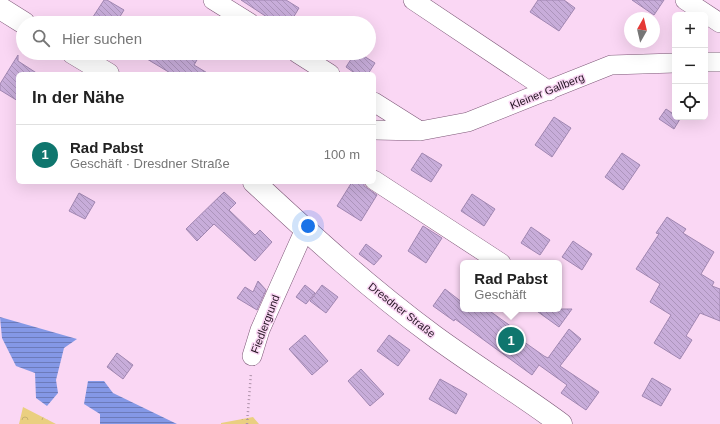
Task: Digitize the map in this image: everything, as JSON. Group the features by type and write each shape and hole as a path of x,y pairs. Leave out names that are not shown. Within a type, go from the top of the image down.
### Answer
{"main road":[{"path":"0,8 16,18"},
{"path":"85,60 105,72"},
{"name":"Dresdner Straße","path":"256,184 305,229 382,295 434,336 561,424"}],"street":[{"path":"213,0 239,16"},
{"path":"413,0 548,90"},
{"path":"685,0 720,23"},
{"path":"308,60 327,72"},
{"path":"708,62 720,62"},
{"name":"Kleiner Gallberg","path":"376,130 420,131 468,122 611,65 672,63"},
{"path":"376,103 420,131"},
{"path":"376,181 496,260"},
{"name":"Fiedlergrund","path":"252,356 260,330 305,229"}],"path":[{"name":"Fiedlergrund","path":"247,424 252,356"}],"green space":[{"path":"23,407 56,424 19,424"},
{"path":"253,417 259,424 221,424 221,423"}],"water":[{"path":"0,317 77,339 64,348 56,380 58,393 47,406 36,398 35,373 16,366 2,338"},
{"path":"88,381 104,381 113,393 177,424 100,424 100,414 84,404"}],"building":[{"path":"104,0 107,0 124,10 120,16 94,16"},
{"path":"241,0 286,0 299,8 294,16 265,16"},
{"path":"538,0 564,0 575,8 559,31 530,12"},
{"path":"632,0 664,0 656,12 650,12"},
{"path":"16,58 16,60 35,72 16,72 16,100 0,90 0,84"},
{"path":"149,60 197,60 194,65 206,72 169,72"},
{"path":"350,60 370,60 375,63 369,72 353,72 346,67"},
{"path":"666,109 672,113 672,120 679,120 674,129 659,119"},
{"path":"554,117 571,128 552,157 535,145"},
{"path":"422,153 442,165 431,182 411,170"},
{"path":"622,153 640,165 623,190 605,177"},
{"path":"351,184 364,184 364,186 377,195 361,221 337,206"},
{"path":"224,192 236,203 229,210 255,235 260,230 272,242 255,261 214,224 197,241 186,229"},
{"path":"79,193 95,202 85,219 69,211"},
{"path":"472,194 495,209 484,226 461,211"},
{"path":"667,217 686,229 683,233 714,252 701,274 714,282 712,286 720,289 720,321 700,313 686,336 692,340 680,359 654,343 671,315 650,302 660,284 636,269 659,234 656,233"},
{"path":"423,226 442,238 426,263 408,251"},
{"path":"531,227 550,240 540,255 521,243"},
{"path":"573,241 592,254 582,270 562,257"},
{"path":"366,244 382,256 374,265 359,254"},
{"path":"258,281 266,290 257,310 237,298 245,287 253,292"},
{"path":"305,285 315,293 306,304 296,297"},
{"path":"322,285 338,297 326,313 310,301"},
{"path":"445,289 460,301 460,312 491,312 523,335 520,339 548,358 569,329 581,339 560,366 599,392 586,410 561,393 567,385 539,365 532,375 455,319 454,321 433,306"},
{"path":"562,309 572,309 559,327 538,312 562,312"},
{"path":"305,335 328,361 312,375 289,349"},
{"path":"389,335 410,350 398,366 377,351"},
{"path":"117,353 133,365 123,379 107,367"},
{"path":"361,369 384,394 370,406 348,381"},
{"path":"652,378 671,389 661,406 642,396"},
{"path":"440,379 467,394 456,414 429,399"}],"place":[{"name":"Rad Pabst","path":"511,340"}]}
